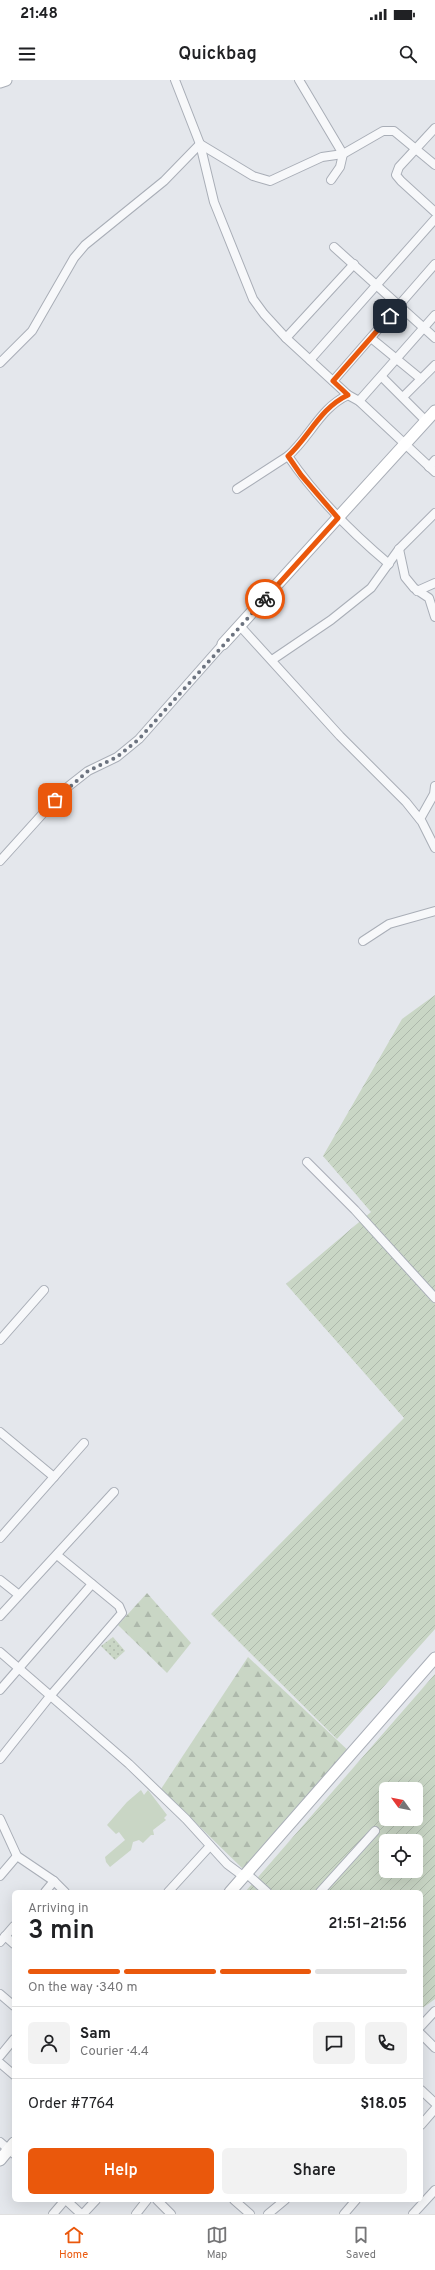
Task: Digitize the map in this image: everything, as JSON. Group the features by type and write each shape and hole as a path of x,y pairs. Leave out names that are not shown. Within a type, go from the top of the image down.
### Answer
{"street":[{"path":"0,82 6,80"},
{"path":"175,80 200,144 214,202 253,299 264,314 286,338 348,395 359,401 432,470 435,460"},
{"path":"299,80 343,154 340,167 331,180"},
{"path":"435,128 399,167 396,175 400,181 435,212"},
{"path":"200,144 253,176 270,181 322,157 343,154 386,130 394,131 435,165"},
{"path":"0,364 32,331 74,258 86,245 164,181 200,144"},
{"path":"310,360 435,219"},
{"path":"334,247 377,284 435,338"},
{"path":"286,338 354,264"},
{"path":"333,381 435,264"},
{"path":"359,401 382,377 435,315"},
{"path":"371,338 398,358 421,379"},
{"path":"403,397 435,364"},
{"path":"382,377 426,421"},
{"path":"237,489 288,456 300,445 322,414 348,395"},
{"path":"0,861 65,789 88,771 117,757 139,739 223,644 435,411"},
{"path":"288,456 301,475 338,518 389,564"},
{"path":"272,660 372,588 400,549 435,513"},
{"path":"400,549 405,577 417,591 429,598 435,618"},
{"path":"417,591 435,583"},
{"path":"240,626 340,736 406,802 420,819 435,848"},
{"path":"420,819 434,794 435,786"},
{"path":"363,941 389,924 435,911"},
{"path":"307,1162 360,1216 435,1298"},
{"path":"0,1340 44,1290"},
{"path":"0,1432 54,1477"},
{"path":"0,1538 84,1443"},
{"path":"0,1616 114,1492"},
{"path":"0,1759 51,1695 121,1616 122,1610 119,1606 56,1555"},
{"path":"0,1580 19,1595"},
{"path":"0,1690 92,1584"},
{"path":"0,1652 135,1769 186,1819 228,1864 245,1874 264,1890"},
{"path":"232,1890 435,1658"},
{"path":"0,1819 17,1856 54,1881 63,1890"},
{"path":"322,1890 375,1831"},
{"path":"170,1890 210,1846"},
{"path":"0,1876 17,1856"},
{"path":"47,1890 54,1881"},
{"path":"3,1939 12,1928"},
{"path":"0,1994 12,2004"},
{"path":"423,2024 435,2011"},
{"path":"423,2036 435,2048"},
{"path":"0,2056 12,2041"},
{"path":"0,2064 12,2073"},
{"path":"423,2092 435,2103"},
{"path":"423,2122 435,2109"},
{"path":"0,2160 9,2147"},
{"path":"413,2214 435,2190"},
{"path":"53,2214 64,2202"},
{"path":"68,2202 82,2214 94,2202"},
{"path":"136,2214 145,2202"},
{"path":"159,2202 172,2214"},
{"path":"236,2202 250,2214"},
{"path":"268,2214 283,2202"},
{"path":"344,2214 354,2202"}],"green space":[{"path":"435,995 435,1629 337,1739 211,1614 404,1418 286,1284 371,1212 323,1156 402,1019"},
{"path":"147,1593 191,1643 167,1673 118,1625"},
{"path":"113,1637 125,1651 115,1660 101,1646"},
{"path":"248,1657 352,1754 243,1869 161,1789"},
{"path":"435,1674 435,1999 423,2008 423,1890 247,1890"},
{"path":"141,1790 144,1795 148,1790 167,1815 164,1818 166,1820 153,1830 154,1835 151,1835 143,1843 139,1840 133,1842 131,1850 110,1867 106,1862 105,1857 125,1840 119,1832 116,1834 107,1825 127,1802"}],"way so far":[{"path":"55,800 65,789 88,771 117,757 139,739 265,599"}],"route":[{"path":"265,599 338,518 301,475 288,456 300,445 322,414 343,397 348,395 333,381 390,316"}]}
